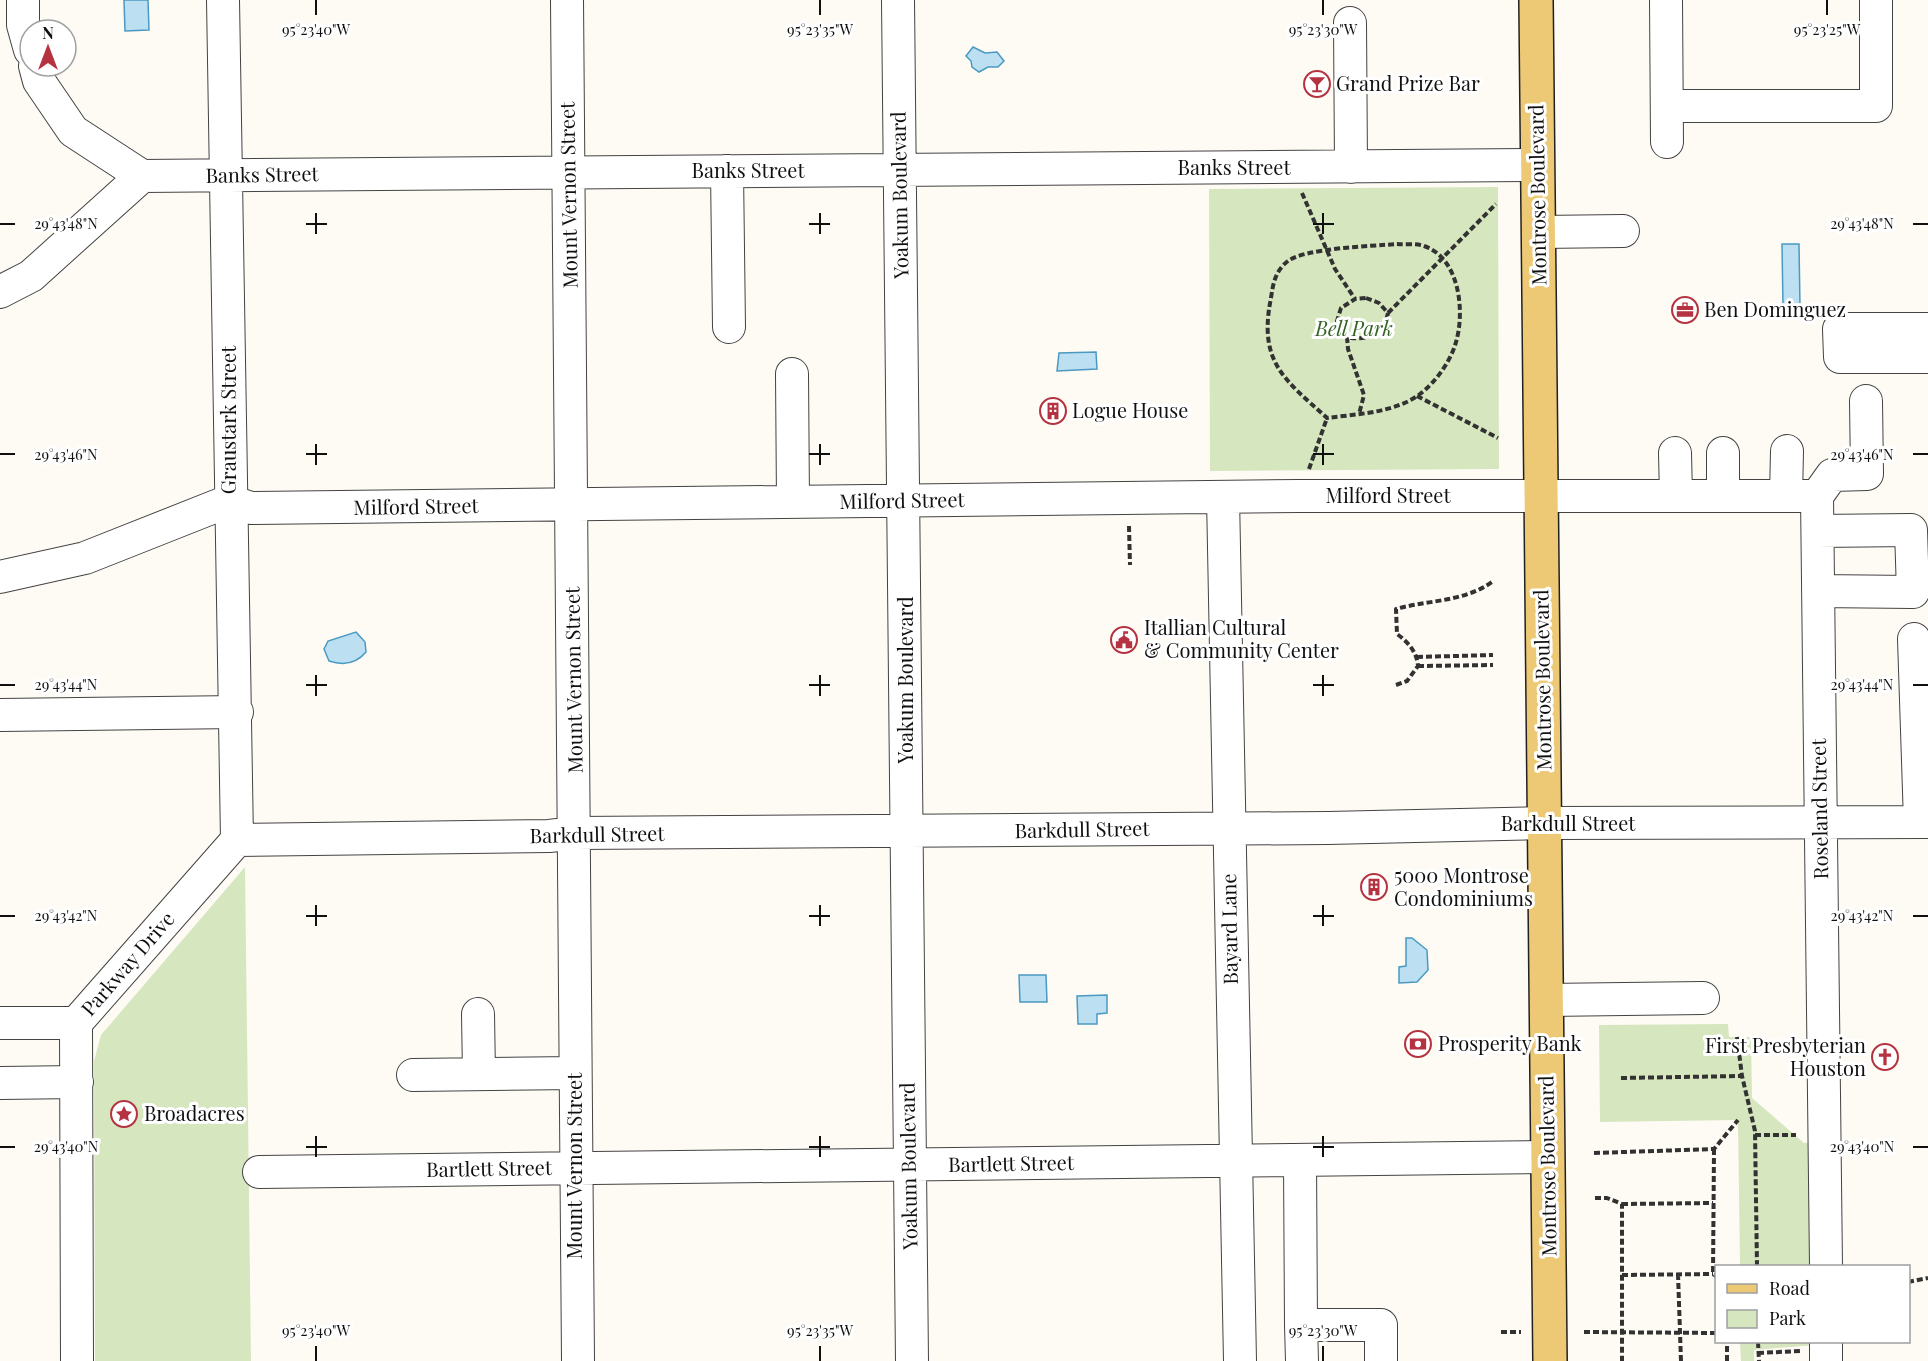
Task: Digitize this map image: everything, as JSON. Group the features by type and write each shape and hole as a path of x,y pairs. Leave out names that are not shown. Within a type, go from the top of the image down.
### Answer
{"main road":[{"name":"Montrose Boulevard","path":"1536,0 1550,1361"}],"street":[{"path":"23,0 23,18"},
{"name":"Graustark Street","path":"223,0 227,175 229,501 237,712 237,840"},
{"name":"Mount Vernon Street","path":"567,0 575,833 574,1167 578,1361"},
{"name":"Yoakum Boulevard","path":"898,0 912,1361"},
{"path":"1666,0 1667,142"},
{"path":"1667,106 1876,106 1876,0"},
{"path":"1350,23 1351,167"},
{"path":"0,292 31,276 142,176 73,131 38,78"},
{"name":"Banks Street","path":"142,176 1538,165"},
{"path":"728,171 729,327"},
{"path":"1539,232 1623,231"},
{"path":"1928,328 1839,329 1840,357 1928,357"},
{"path":"792,374 793,502"},
{"path":"1817,496 1832,475 1867,474 1866,400"},
{"path":"1786,496 1787,451"},
{"path":"1675,453 1676,496"},
{"path":"1723,453 1723,496"},
{"name":"Milford Street","path":"229,501 251,508 1299,496 1817,496"},
{"name":"Roseland Street","path":"1817,496 1826,1265"},
{"name":"Bayard Lane","path":"1223,497 1234,1161 1240,1361"},
{"path":"0,578 86,558 229,501"},
{"path":"1818,531 1911,530 1913,592 1921,639 1924,822"},
{"path":"1818,591 1913,592"},
{"path":"0,715 237,712"},
{"name":"Barkdull Street","path":"237,840 549,836 575,833 907,832 1545,823 1924,822"},
{"name":"Parkway Drive","path":"77,1361 76,1023 237,840"},
{"path":"1546,1000 1703,998"},
{"path":"478,1014 479,1074"},
{"path":"0,1023 76,1023"},
{"path":"413,1075 574,1073"},
{"path":"0,1083 77,1082"},
{"name":"Bartlett Street","path":"260,1172 1547,1157"},
{"path":"1300,1160 1302,1361"},
{"path":"1301,1325 1381,1325 1381,1361"}],"path":[{"path":"1347,337 1358,339 1378,333 1386,322 1388,312 1496,204"},
{"path":"1315,225 1335,269 1355,299"},
{"path":"1397,244 1425,246 1442,258 1450,268 1462,314 1456,344 1429,387 1417,396 1396,406 1327,418 1290,386 1278,369 1266,340 1275,276 1289,260 1326,250 1397,244"},
{"path":"1359,414 1364,395 1348,349 1347,337 1337,321 1341,308 1355,299 1366,298 1378,303 1388,312"},
{"path":"1417,396 1498,438"},
{"path":"1299,496 1327,418"},
{"path":"1128,499 1130,565"},
{"path":"1396,685 1407,681 1418,666 1417,657 1405,640 1397,634 1396,609 1479,592 1492,582"},
{"path":"1417,657 1493,655"},
{"path":"1446,656 1446,666"},
{"path":"1468,656 1468,666"},
{"path":"1418,666 1493,665"},
{"path":"1737,1037 1742,1076 1755,1135 1757,1265"},
{"path":"1621,1078 1742,1076"},
{"path":"1622,1275 1715,1275 1714,1149 1738,1120"},
{"path":"1755,1135 1802,1134"},
{"path":"1594,1153 1714,1149"},
{"path":"1595,1198 1607,1198 1622,1204 1713,1203"},
{"path":"1622,1204 1623,1361"},
{"path":"1678,1274 1682,1361"},
{"path":"1910,1282 1928,1278"},
{"path":"1501,1332 1525,1332"},
{"path":"1584,1332 1715,1333"},
{"path":"1727,1343 1727,1361"},
{"path":"1758,1343 1759,1361"},
{"path":"1758,1353 1820,1351"}],"green space":[{"name":"Bell Park","path":"1498,187 1499,469 1210,471 1209,189"},
{"path":"245,867 251,1361 95,1361 94,1061 101,1035"},
{"path":"1728,1024 1729,1037 1751,1037 1752,1098 1804,1143 1814,1142 1815,1265 1740,1265 1738,1120 1600,1122 1599,1025"},
{"path":"1740,1343 1815,1343 1815,1345 1754,1350 1754,1361 1741,1361"}],"water":[{"path":"124,0 148,0 149,30 125,31"},
{"path":"973,47 985,53 997,52 1004,61 998,67 988,67 979,72 972,67 971,61 966,56"},
{"path":"1782,244 1799,244 1800,307 1783,307"},
{"path":"1096,352 1097,369 1057,371 1059,353"},
{"path":"356,632 365,642 366,652 349,663 329,661 324,649 328,641"},
{"path":"1406,938 1412,938 1427,950 1428,970 1417,982 1399,983 1399,967 1406,966"},
{"path":"1019,975 1046,975 1047,1002 1020,1002"},
{"path":"1107,995 1107,1013 1097,1014 1097,1024 1078,1024 1077,996"}],"place":[{"name":"Grand Prize Bar","path":"1317,84"},
{"name":"Ben Dominguez","path":"1685,310"},
{"name":"Logue House","path":"1053,411"},
{"name":"Itallian Cultural & Community Center","path":"1124,640"},
{"name":"5000 Montrose Condominiums","path":"1374,887"},
{"name":"Prosperity Bank","path":"1418,1044"},
{"name":"First Presbyterian Houston","path":"1885,1057"},
{"name":"Broadacres","path":"124,1114"}]}
